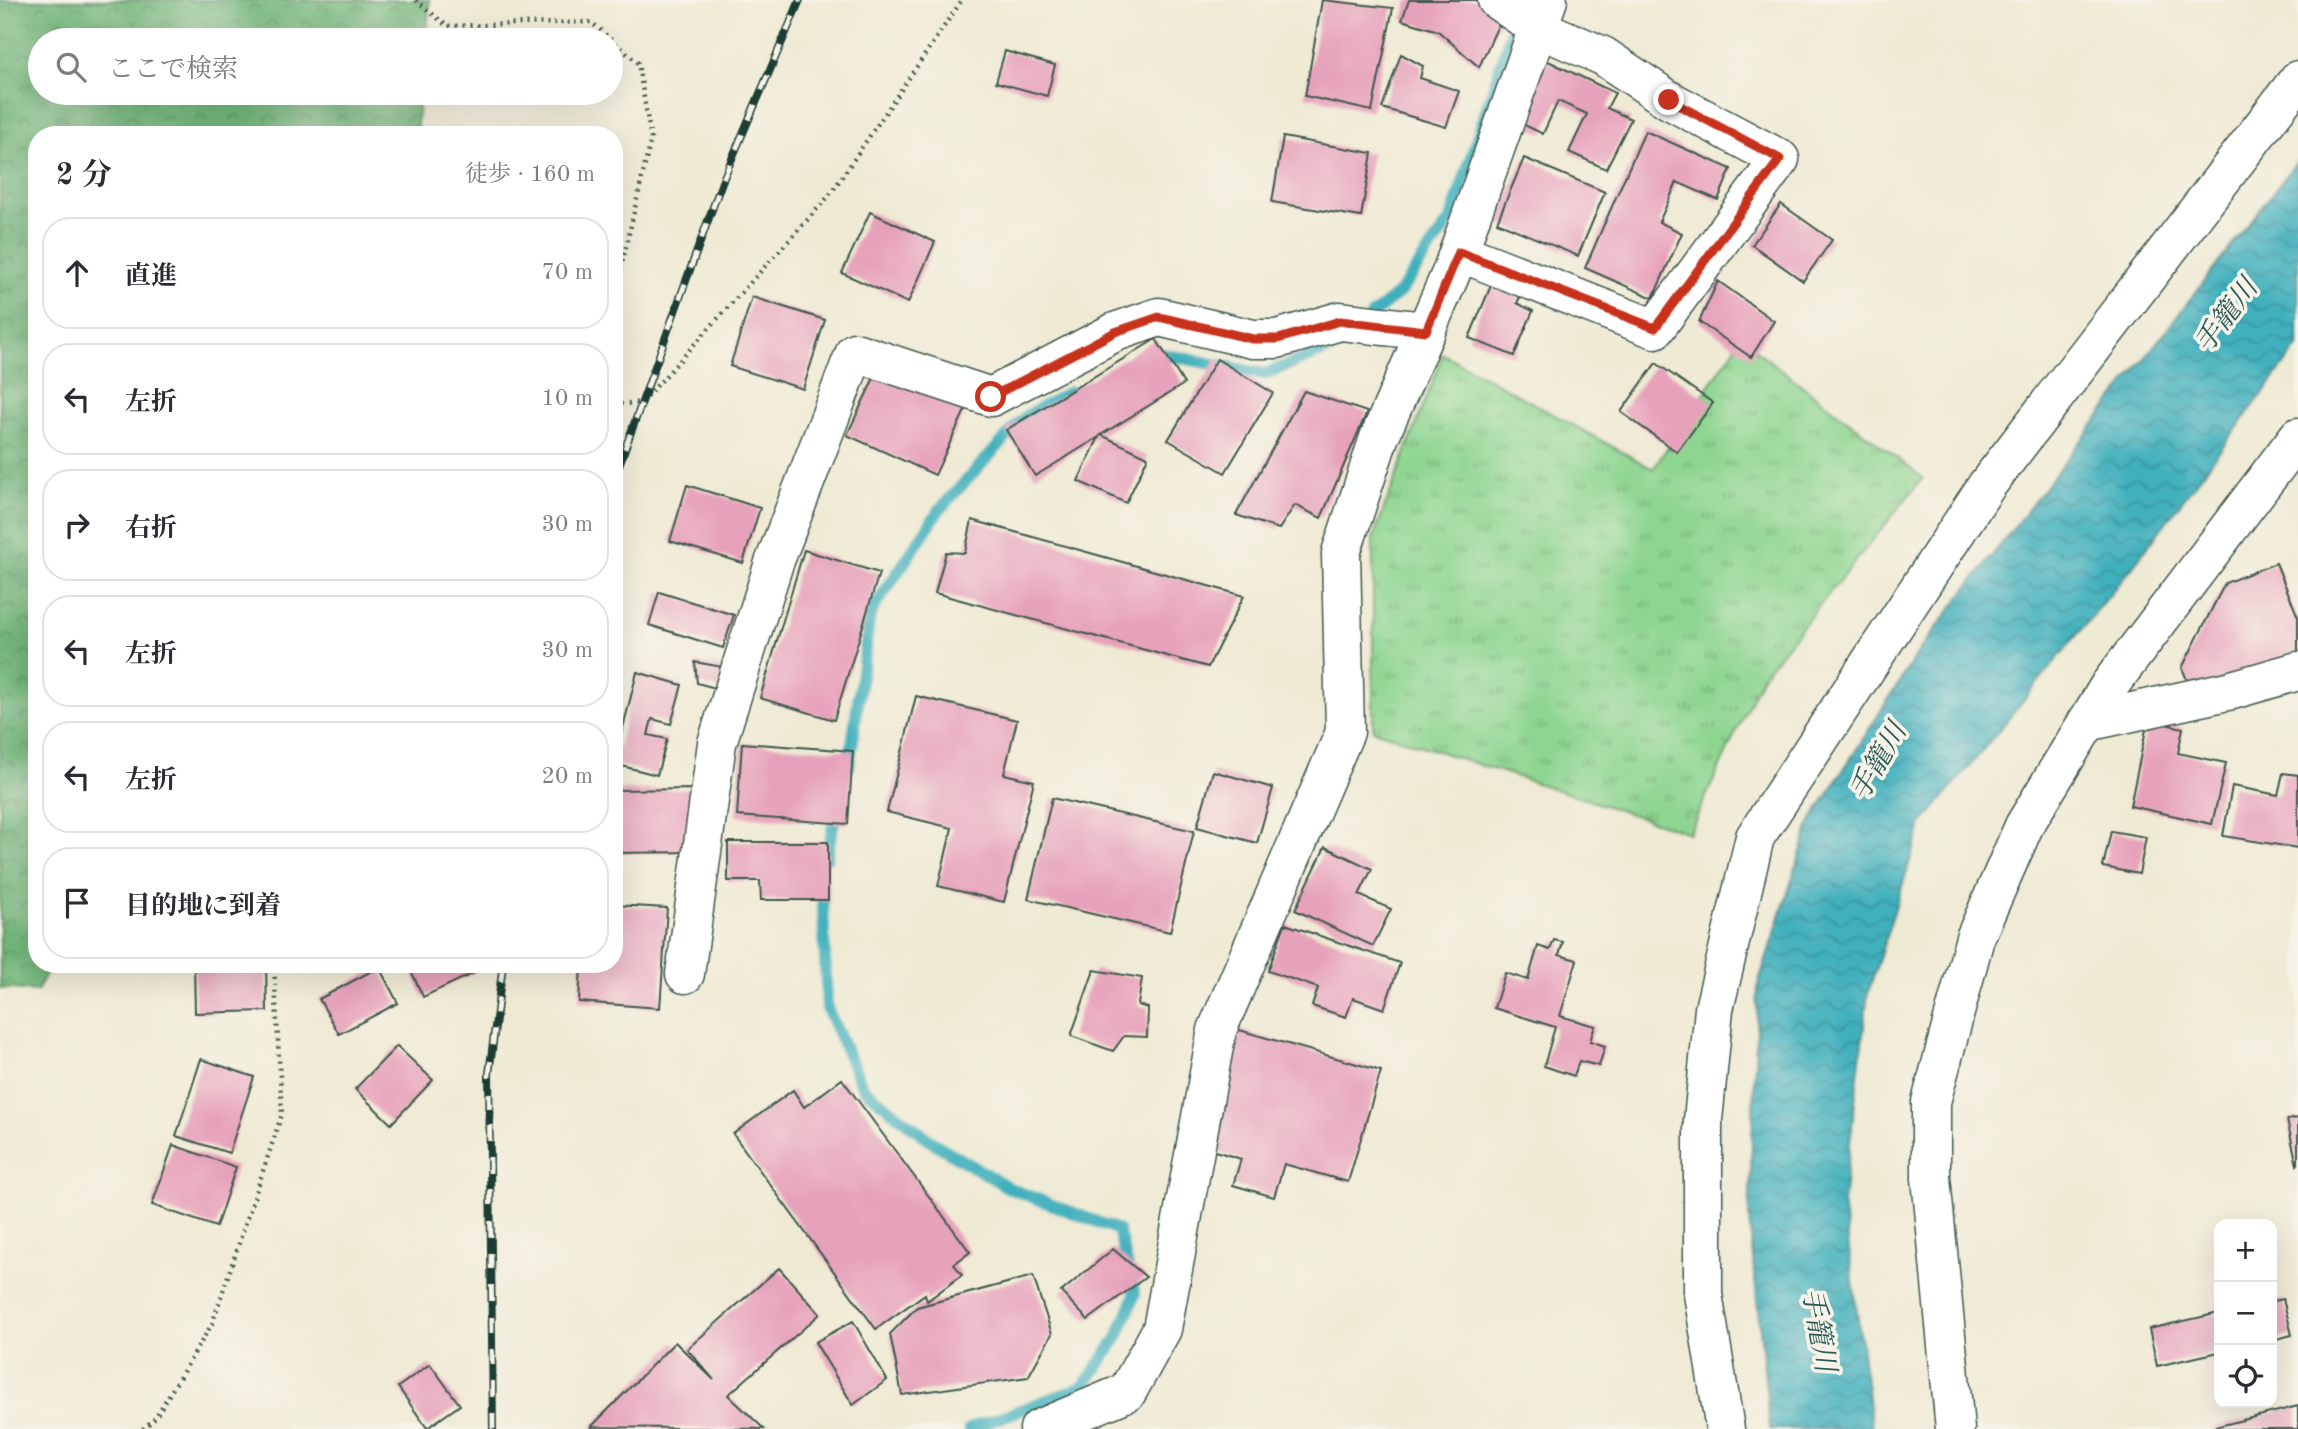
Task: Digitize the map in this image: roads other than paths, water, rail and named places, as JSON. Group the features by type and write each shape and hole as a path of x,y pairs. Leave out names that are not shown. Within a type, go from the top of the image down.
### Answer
{"street":[{"path":"1459,252 1655,328 1780,159 1669,100 1543,14 1497,0"},
{"path":"1039,1429 1127,1392 1162,1329 1217,1030 1345,732 1340,554 1379,438 1459,252 1543,14"},
{"path":"1725,1429 1703,1294 1703,1119 1714,1009 1755,837 1987,485 2298,80"},
{"path":"685,974 717,743 774,563 855,352 991,397 1115,332 1159,317 1253,339 1278,339 1344,321 1426,331"},
{"path":"1955,1429 1931,1178 1931,1102 1975,938 2024,827 2109,686 2298,437"},
{"path":"2087,722 2232,690 2298,671"}],"water":[{"name":"手籠川","path":"2298,160 2298,347 2127,574 1922,824 1868,993 1843,1202 1872,1429 1770,1429 1749,1219 1758,984 1811,821 1920,649"}],"waterway":[{"path":"1371,316 1400,292 1451,219 1516,17"},
{"path":"1152,352 1264,374 1337,346 1355,331"},
{"path":"849,767 870,614 940,509 1026,416 1070,392"},
{"path":"826,858 837,808"},
{"path":"822,883 827,1008 863,1088 932,1142 1011,1189 1118,1230 1135,1294 1118,1337 1083,1387 969,1429"}],"railway":[{"path":"623,454 722,182 800,0"},
{"path":"493,1429 489,1074 502,973"}]}
